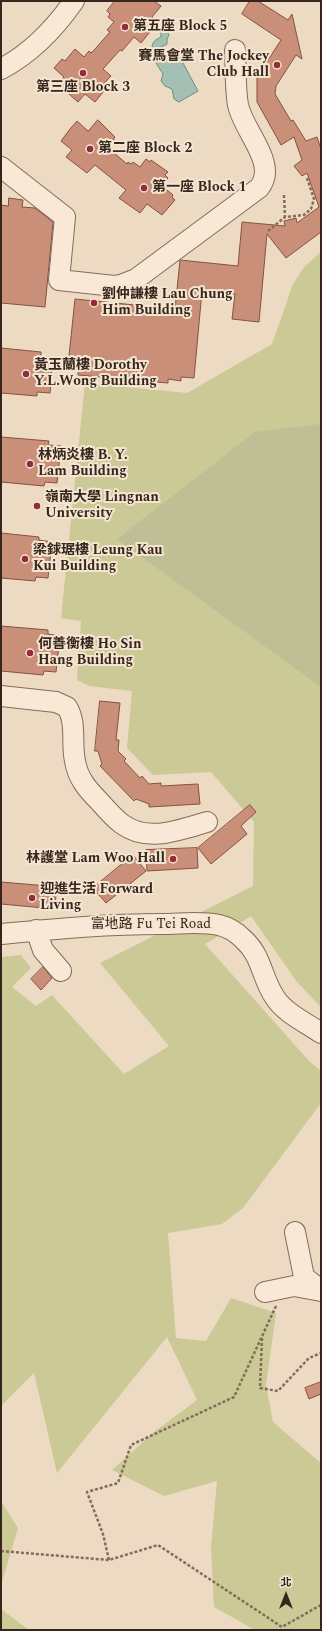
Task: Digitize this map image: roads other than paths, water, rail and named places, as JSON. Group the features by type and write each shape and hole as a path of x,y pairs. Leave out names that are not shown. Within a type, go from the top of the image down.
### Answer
{"street":[{"path":"1,69 19,58 42,38 54,26 74,1"},
{"path":"3,172 65,217 59,280 114,286 136,279 259,188 265,178 265,166 238,107 235,50"},
{"path":"1,696 56,702 67,707 72,719 74,760 79,775 93,795 124,825 141,832 161,834 207,822"},
{"name":"富地路 Fu Tei Road","path":"1,934 109,924 203,923 226,927 241,937 254,952 271,991 278,1002 287,1011 321,1033"},
{"path":"36,930 43,950 61,971"},
{"path":"295,1232 304,1277 321,1291"},
{"path":"264,1292 294,1286 321,1291"}],"place":[{"name":"第五座 Block 5","path":"125,27"},
{"name":"賽馬會堂 The Jockey Club Hall","path":"277,65"},
{"name":"第三座 Block 3","path":"83,73"},
{"name":"第二座 Block 2","path":"90,149"},
{"name":"第一座 Block 1","path":"144,188"},
{"name":"劉仲謙樓 Lau Chung Him Building","path":"94,303"},
{"name":"黃玉蘭樓 Dorothy Y.L.Wong Building","path":"26,374"},
{"name":"林炳炎樓 B. Y. Lam Building","path":"30,464"},
{"name":"嶺南大學 Lingnan University","path":"37,506"},
{"name":"梁銶琚樓 Leung Kau Kui Building","path":"25,559"},
{"name":"何善衡樓 Ho Sin Hang Building","path":"30,653"},
{"name":"林護堂 Lam Woo Hall","path":"173,859"},
{"name":"迎進生活 Forward Living","path":"32,898"}]}
